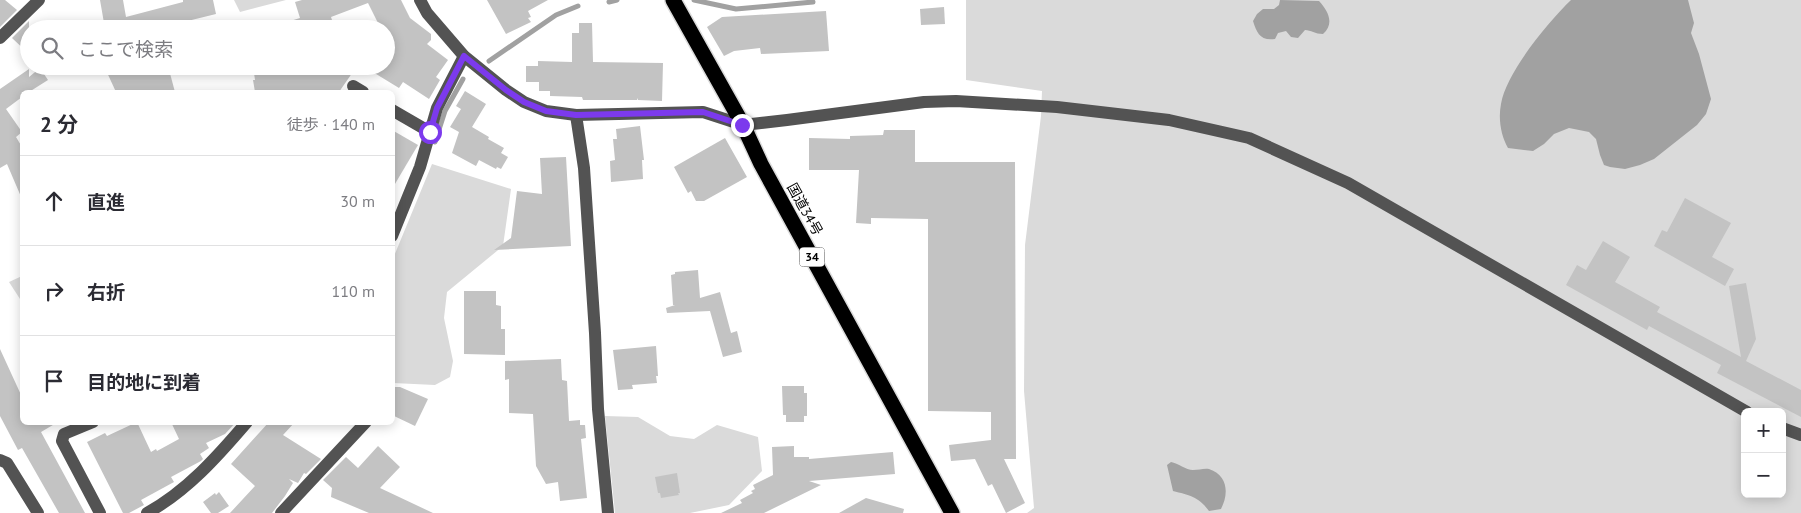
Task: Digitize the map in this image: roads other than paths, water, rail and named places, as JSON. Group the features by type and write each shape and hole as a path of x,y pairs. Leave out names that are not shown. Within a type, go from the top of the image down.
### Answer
{"highway":[{"name":"国道34号","path":"672,0 742,125 952,513"}],"street":[{"path":"0,38 39,0"},
{"path":"420,0 427,13 464,56 506,90 524,102 546,111 576,115 703,112 742,125 924,102 956,101 1057,107 1169,120 1249,138 1348,183 1741,409"},
{"path":"395,227 420,168 437,108 464,56"},
{"path":"395,112 430,132"},
{"path":"576,115 584,168 598,409 608,513"},
{"path":"86,425 64,434 62,441 100,513"},
{"path":"147,513 185,488 219,456 245,425"},
{"path":"280,513 363,425"},
{"path":"1786,430 1801,436"},
{"path":"0,460 7,463 38,513"}],"waterway":[{"path":"609,2 617,0"},
{"path":"694,0 736,9 813,2"},
{"path":"489,61 556,15 578,6"},
{"path":"435,142 445,111 463,79"}]}
